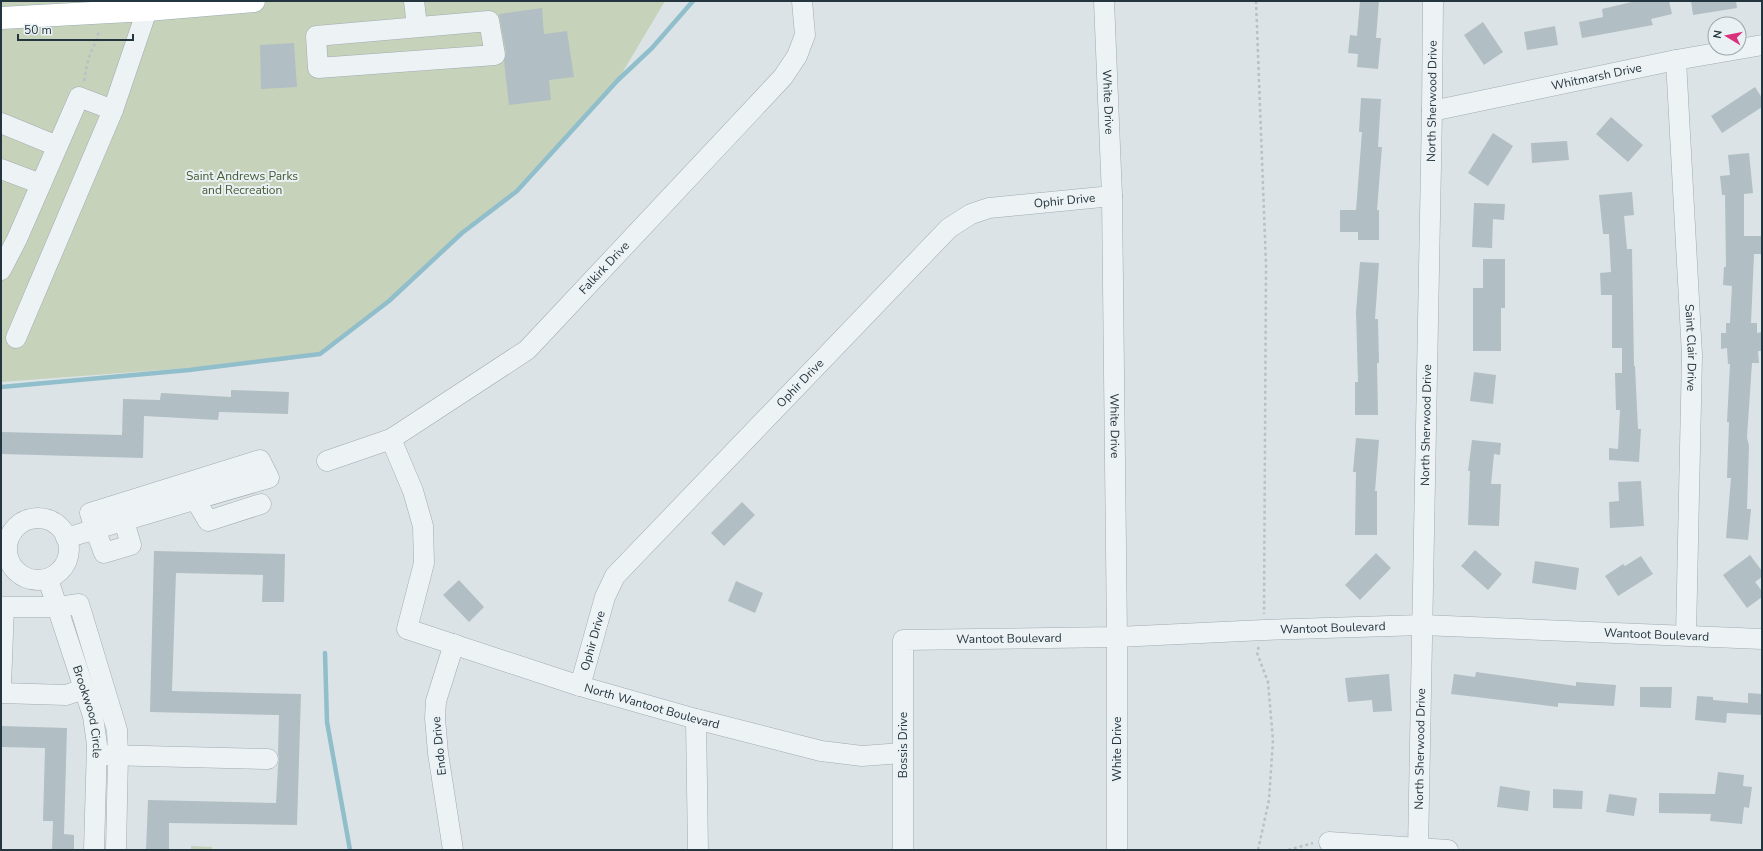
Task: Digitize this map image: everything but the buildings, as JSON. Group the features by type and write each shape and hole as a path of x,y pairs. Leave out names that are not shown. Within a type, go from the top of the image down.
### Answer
{"main road":[{"path":"1,18 147,10 254,1"}],"street":[{"path":"414,1 417,26"},
{"name":"Falkirk Drive","path":"327,461 391,439 527,350 783,77 797,56 805,36 802,1"},
{"name":"White Drive","path":"1104,1 1112,196 1117,637 1117,850"},
{"name":"North Sherwood Drive","path":"1418,849 1433,1"},
{"path":"16,338 113,110 147,10"},
{"path":"489,21 495,55 318,68 316,36 417,26 489,21"},
{"name":"Whitmarsh Drive","path":"1432,111 1676,60 1762,45"},
{"name":"Saint Clair Drive","path":"1676,60 1692,355 1686,635"},
{"path":"1,270 17,239 78,97 113,110"},
{"path":"1,123 57,146"},
{"path":"1,168 41,184"},
{"name":"Ophir Drive","path":"580,686 606,597 614,576 949,228 971,214 989,208 1112,196"},
{"name":"North Wantoot Boulevard","path":"391,439 412,491 423,526 424,563 407,629 580,686 696,719 822,750 862,756 902,753"},
{"path":"66,538 269,478 260,460 90,513 95,529"},
{"path":"195,499 208,521 261,504"},
{"path":"42,518 52,522 61,528 66,538 69,547 66,562 57,574 48,579 34,580 20,575 10,564 4,550 13,530 21,523 32,519 42,518"},
{"name":"Brookwood Circle","path":"48,579 93,716 96,754 94,850"},
{"path":"1,685 4,607 58,607 79,604 117,730 118,755 116,850"},
{"name":"Wantoot Boulevard","path":"903,640 1117,637 1264,630 1422,625 1762,639"},
{"name":"Bossis Drive","path":"903,640 903,850"},
{"name":"Endo Drive","path":"453,850 438,753 435,718 436,701 454,644"},
{"path":"1,693 66,695 84,688"},
{"path":"696,719 698,850"},
{"path":"96,754 268,759"},
{"path":"1329,842 1448,850"}],"path":[{"path":"1256,1 1266,266 1264,630 1257,653 1268,682 1273,740 1269,800 1258,850"},
{"path":"84,84 87,63 98,39 97,13"},
{"path":"1288,850 1308,844 1329,842"}],"green space":[{"name":"Saint Andrews Parks and Recreation","path":"1,1 665,1 618,80 517,191 462,233 389,301 320,354 283,361 1,382"},
{"path":"191,846 212,847 212,850 191,850"}],"waterway":[{"path":"1,387 189,370 320,354 389,301 462,233 517,191 618,80 652,48 693,1"},
{"path":"325,653 327,722 350,850"}]}
